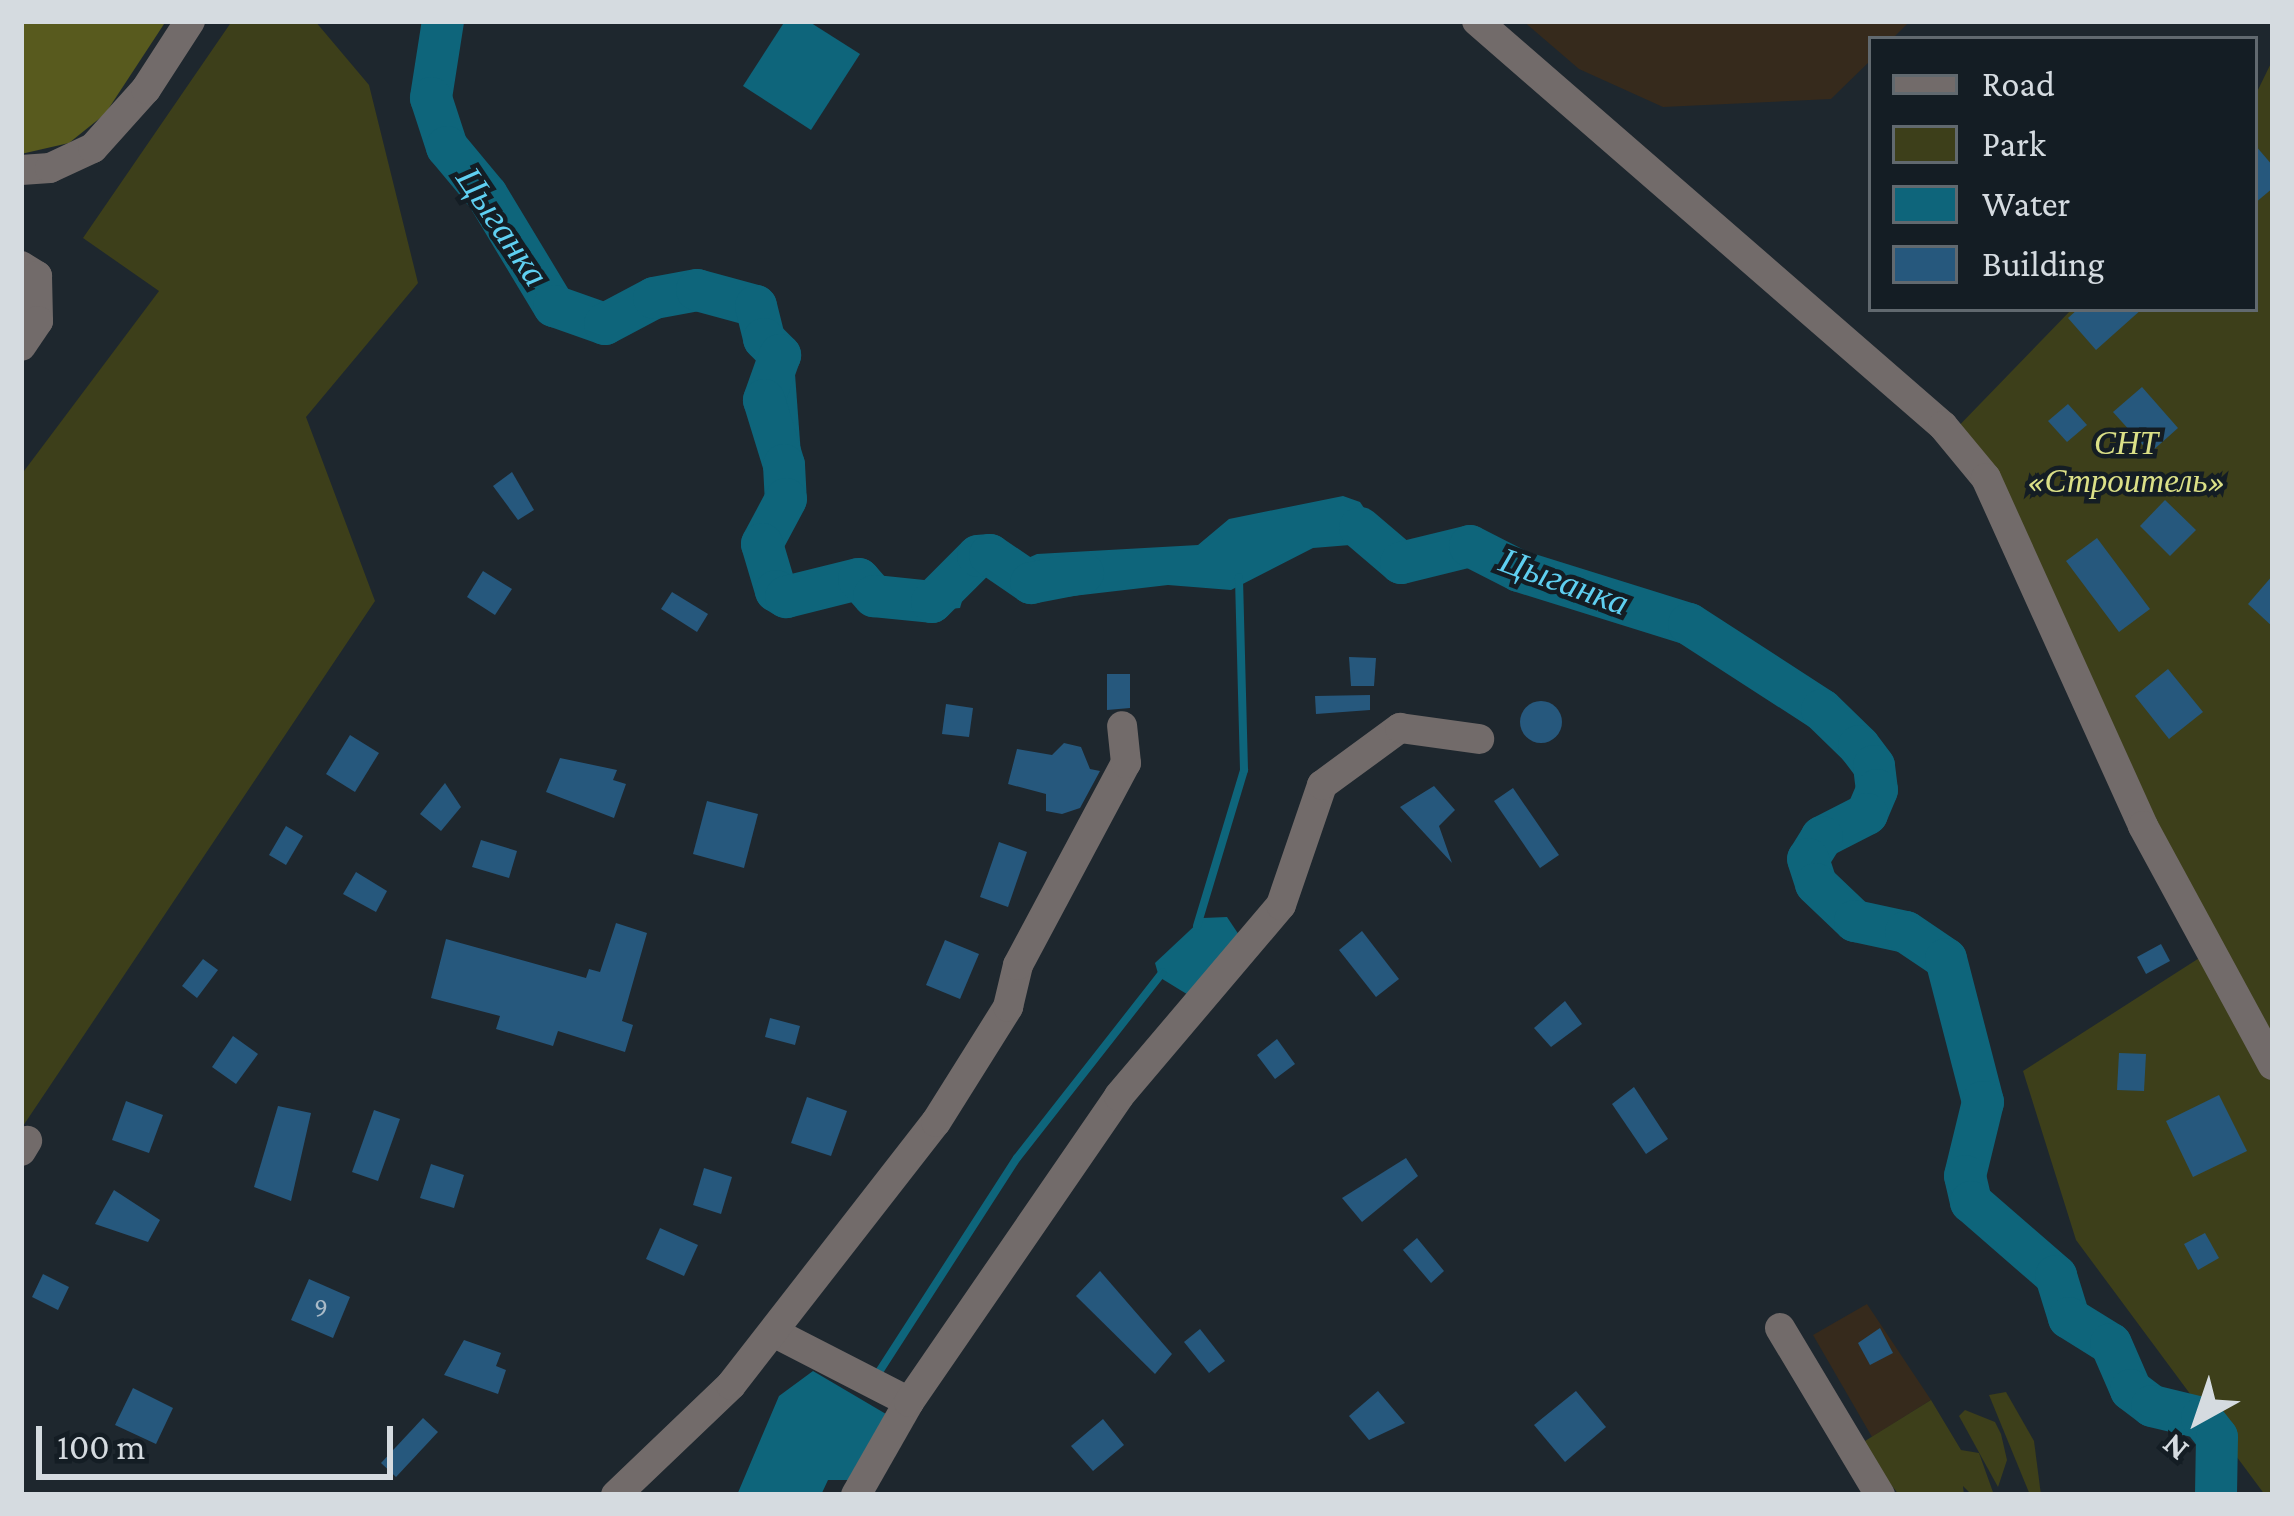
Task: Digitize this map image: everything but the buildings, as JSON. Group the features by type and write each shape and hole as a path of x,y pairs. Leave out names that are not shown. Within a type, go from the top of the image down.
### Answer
{"street":[{"path":"21,170 50,168 93,148 146,89 190,21"},
{"path":"1477,21 1943,426 1986,478 2143,826 2273,1065"},
{"path":"21,266 37,277 38,321 21,346"},
{"path":"616,1495 730,1385 936,1122 1008,1007 1018,965 1126,763 1122,726"},
{"path":"856,1495 909,1402 1119,1096 1282,904 1322,785 1400,728 1479,740"},
{"path":"1780,1328 1880,1495"},
{"path":"773,1332 909,1402"}],"shaded area":[{"path":"21,21 166,21 105,114 69,143 21,154"},
{"path":"1523,21 1910,21 1895,36 1868,36 1868,63 1831,99 1663,107 1579,69"},
{"path":"1867,1304 1931,1400 1872,1437 1813,1335"}],"green space":[{"path":"232,21 315,21 369,85 418,283 306,417 375,601 21,1129 21,475 159,291 83,238"},
{"name":"СНТ «Строитель»","path":"2273,59 2273,1495 2265,1495 2076,1240 2023,1071 2218,946 1948,437 2069,312 2258,312 2258,90"},
{"path":"2006,1392 2034,1441 2041,1495 2030,1495 1989,1395"},
{"path":"1931,1400 1961,1450 1979,1453 1994,1495 1972,1495 1963,1486 1964,1495 1899,1495 1868,1455 1865,1441"},
{"path":"1965,1410 1995,1422 2001,1434 2007,1460 1998,1487 1959,1416"}],"water":[{"path":"785,21 808,21 860,54 811,130 743,86"},
{"path":"782,336 795,374 803,482 797,502 783,494 759,413 764,361"},
{"path":"1343,496 1360,502 1401,563 1392,564 1375,543 1313,548 1231,590 1168,585 1030,601 1028,558 1037,554 1198,545 1229,519"},
{"path":"951,572 967,584 960,608 908,613 913,585"},
{"path":"1227,917 1241,938 1190,996 1159,977 1155,963 1203,918"},
{"path":"813,1371 886,1414 856,1480 828,1480 821,1495 737,1495 779,1396"}],"waterway":[{"name":"Цыганка","path":"443,21 431,98 447,147 487,195 554,306 605,324 654,298 697,290 756,306 764,339 780,355 764,400 784,465 786,499 762,544 776,591 786,597 859,579 874,596 932,602 978,556 990,555 1031,583 1083,573"},
{"name":"Цыганка","path":"1360,528 1401,563 1470,546 1519,571 1689,624 1822,710 1859,746 1874,766 1877,790 1867,814 1822,837 1808,859 1816,884 1855,921 1906,932 1946,959 1983,1102 1965,1176 1971,1202 2056,1276 2069,1318 2111,1344 2131,1390 2152,1406 2202,1418 2217,1437 2216,1495"},
{"path":"1197,926 1244,770 1239,577"},
{"path":"877,1375 1017,1158 1163,972"}]}
